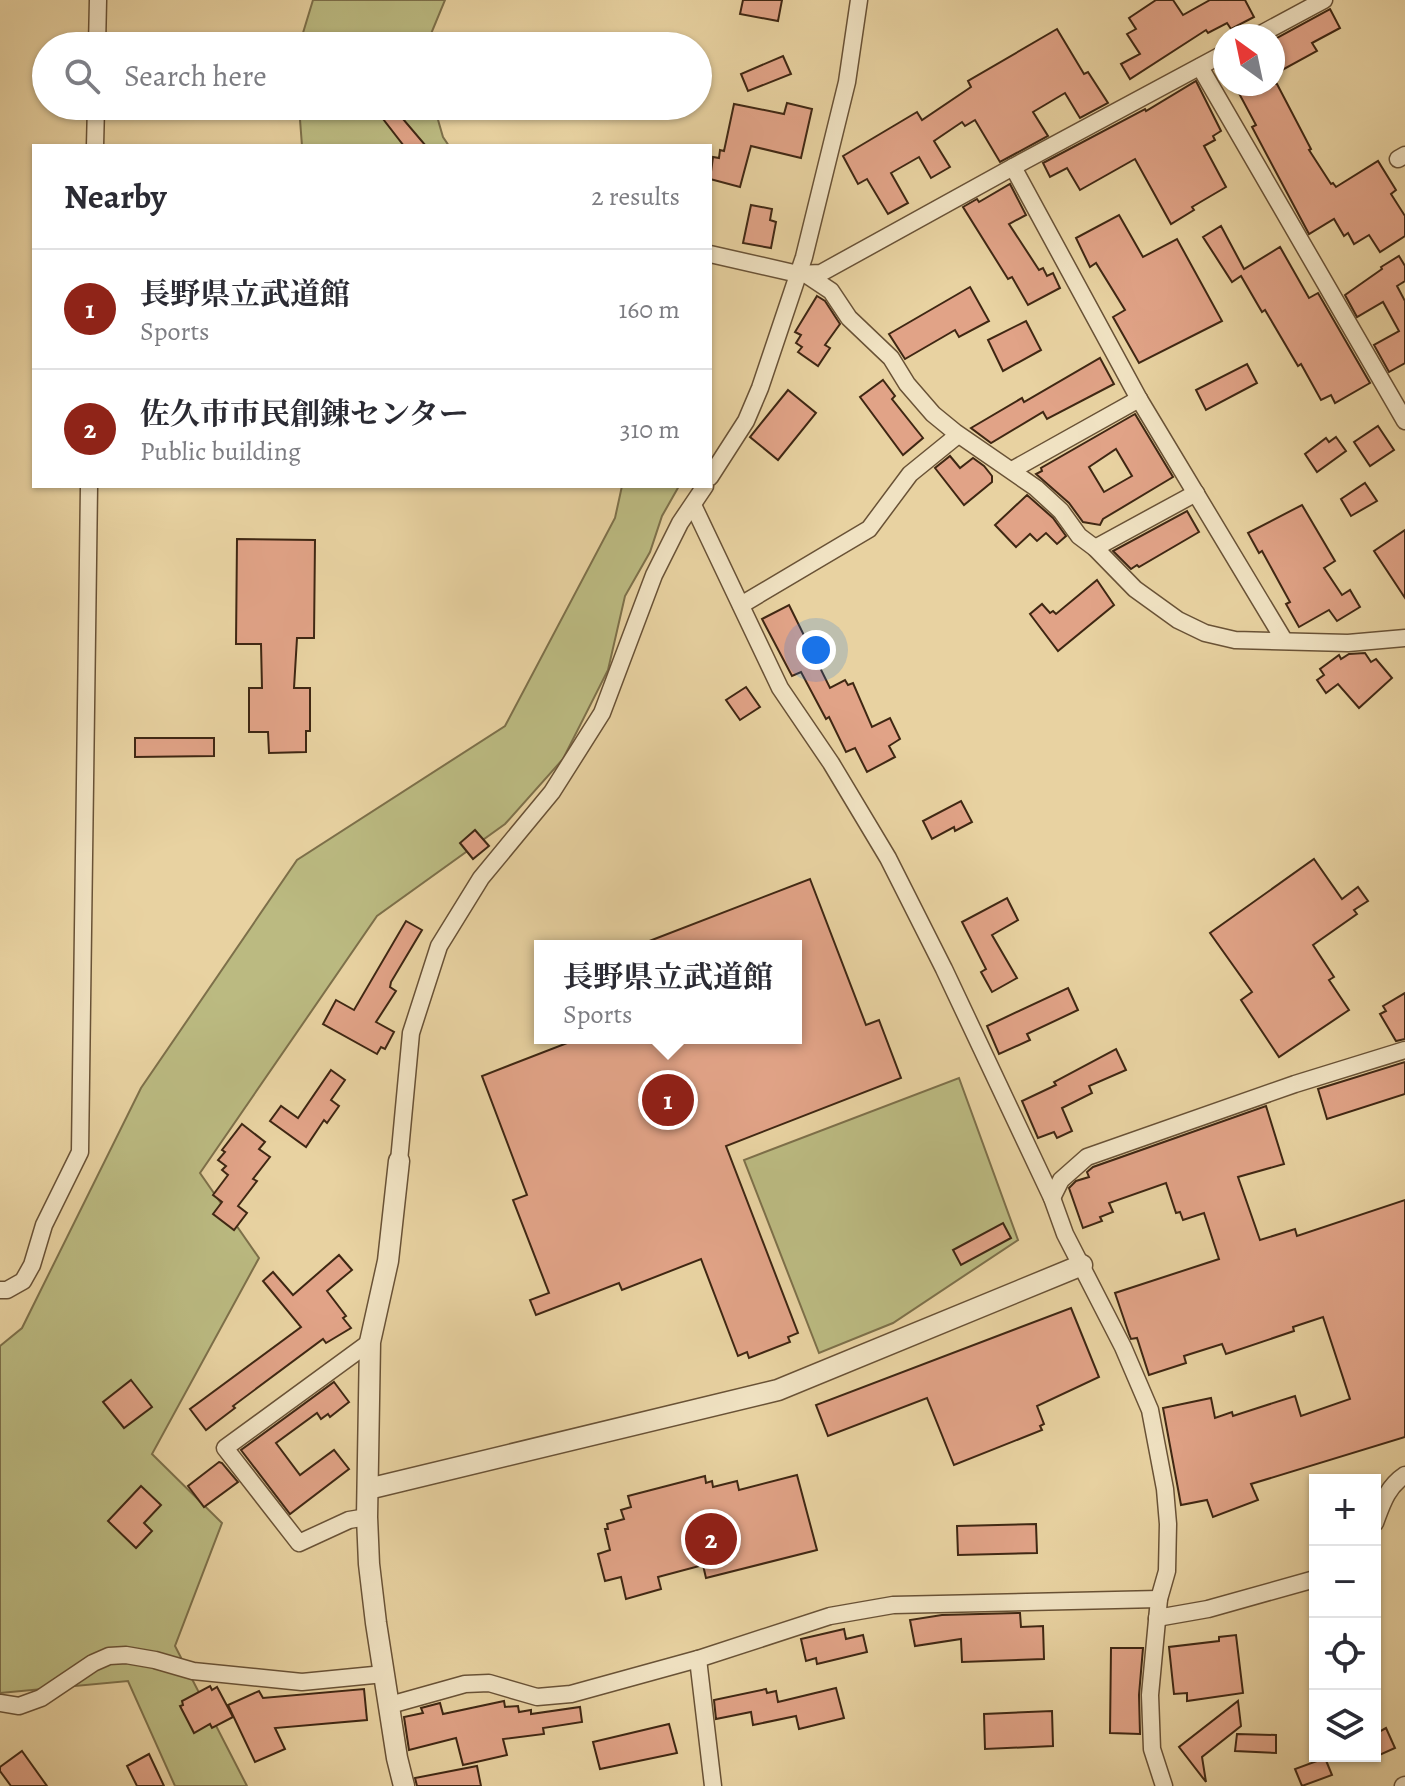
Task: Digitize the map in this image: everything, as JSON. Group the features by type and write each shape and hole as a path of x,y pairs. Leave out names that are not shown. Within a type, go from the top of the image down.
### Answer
{"street":[{"path":"97,32 98,0"},
{"path":"712,474 746,421 803,274 847,82 859,0"},
{"path":"1279,24 1324,0"},
{"path":"712,254 803,274 821,273 1213,60"},
{"path":"1200,67 1405,421"},
{"path":"95,144 96,120"},
{"path":"1013,167 1139,399 1284,640"},
{"path":"803,274 831,291 849,318 891,358 907,384 933,414 1050,500 1079,536 1160,609 1191,627 1235,640 1348,643 1405,638"},
{"path":"1012,470 1139,399"},
{"path":"741,605 869,529 910,474 958,435"},
{"path":"0,1290 7,1290 23,1281 32,1265 44,1225 80,1152 89,488"},
{"path":"404,1786 384,1674 369,1564 367,1517 370,1342 388,1261 411,1033 439,946 481,878 552,792 602,713 654,575 680,523 704,488"},
{"path":"1095,548 1196,493"},
{"path":"693,505 780,688 831,763 888,858 944,969 1052,1198 1065,1234 1150,1410 1165,1489 1168,1524 1167,1571 1159,1599 1150,1695 1152,1749 1164,1786"},
{"path":"1052,1198 1061,1180 1087,1157 1295,1084 1405,1050"},
{"path":"368,1489 778,1390 1082,1265"},
{"path":"367,1517 349,1520 299,1543 225,1448 370,1342"},
{"path":"1381,1507 1394,1482 1405,1475"},
{"path":"1157,1618 1208,1609 1309,1581"},
{"path":"390,1705 465,1684 489,1683 537,1697 571,1694 698,1659 830,1616 893,1605 1159,1599"},
{"path":"0,1703 19,1706 41,1698 93,1663 109,1656 126,1655 155,1660 193,1671 302,1682 384,1674"},
{"path":"698,1659 713,1786"}],"shaded area":[{"path":"313,0 445,0 432,32 303,32"},
{"path":"300,120 438,120 448,144 302,144"},
{"path":"622,488 678,488 662,516 650,552 625,596 608,670 563,759 505,824 377,916 200,1173 259,1258 152,1454 222,1523 175,1646 247,1786 175,1786 128,1681 0,1693 0,1346 22,1328 141,1088 297,860 505,726 615,518"},
{"path":"959,1078 1018,1240 893,1323 819,1353 744,1160"}],"building":[{"path":"743,0 782,0 778,21 740,14"},
{"path":"1156,0 1173,0 1183,15 1210,0 1245,0 1254,17 1241,24 1213,24 1213,30 1208,33 1206,30 1130,79 1121,64 1140,54 1127,34 1136,29 1129,18"},
{"path":"1330,9 1340,28 1312,43 1317,51 1285,68 1285,33"},
{"path":"1057,29 1084,74 1088,72 1108,103 1080,118 1065,93 1033,112 1048,136 1000,162 975,120 965,126 962,122 934,141 950,167 931,178 919,157 891,173 908,203 888,214 867,179 858,184 843,156 917,112 922,120 971,87 968,81"},
{"path":"783,56 791,74 748,91 741,74"},
{"path":"1196,81 1221,131 1213,136 1215,140 1204,146 1226,187 1192,207 1194,210 1171,224 1135,159 1080,190 1067,168 1050,177 1043,163 1146,111"},
{"path":"1240,96 1283,96 1309,150 1336,187 1378,161 1396,190 1391,194 1405,216 1405,236 1380,252 1369,235 1354,244 1348,233 1344,236 1334,219 1309,234 1252,127 1256,125"},
{"path":"787,103 812,109 801,158 751,146 740,187 712,180 713,157 719,158 720,150 724,151 734,104 784,114"},
{"path":"384,120 404,120 424,144 402,144"},
{"path":"1010,184 1026,215 1009,224 1039,270 1043,268 1047,276 1053,273 1060,288 1028,305 963,207 977,199 979,202"},
{"path":"751,205 772,209 770,220 776,222 771,248 743,243"},
{"path":"1119,215 1143,257 1177,239 1222,321 1139,363 1113,317 1125,310 1096,263 1090,267 1076,238"},
{"path":"1221,226 1244,269 1280,247 1309,298 1318,293 1370,383 1335,403 1331,395 1321,400 1301,364 1298,366 1241,276 1232,282 1203,237"},
{"path":"1399,256 1405,266 1405,281 1397,286 1405,301 1405,363 1389,372 1374,345 1399,331 1383,302 1357,317 1345,295"},
{"path":"970,287 989,321 959,337 955,330 905,359 889,334"},
{"path":"817,296 825,301 840,324 825,345 830,348 818,366 798,352 802,347 796,343 801,335 795,332"},
{"path":"1026,321 1041,350 1003,371 988,340"},
{"path":"1100,358 1114,384 1047,419 1043,412 991,443 971,428 1022,398 1024,402"},
{"path":"1247,364 1257,383 1206,410 1196,390"},
{"path":"883,380 895,396 892,399 923,438 903,455 860,397"},
{"path":"788,390 816,413 778,460 750,437"},
{"path":"1135,414 1173,477 1103,519 1100,525 1083,522 1069,503 1036,474 1042,471 1041,468","holes":["1116,449 1132,476 1104,492 1089,467"]},
{"path":"1378,426 1394,450 1370,466 1354,442"},
{"path":"1336,437 1346,451 1317,472 1305,454 1326,438 1329,442"},
{"path":"950,456 960,468 973,458 992,476 992,482 964,505 935,468"},
{"path":"1365,483 1377,501 1351,516 1341,499"},
{"path":"1027,495 1053,518 1066,536 1057,544 1046,533 1037,541 1030,534 1016,547 995,525"},
{"path":"1302,505 1335,561 1324,568 1342,595 1350,590 1360,607 1337,621 1329,610 1299,627 1286,604 1290,602 1262,551 1259,553 1248,533"},
{"path":"1187,511 1199,532 1139,567 1137,565 1131,569 1113,551"},
{"path":"1405,530 1405,598 1374,551"},
{"path":"237,539 315,540 314,638 297,638 294,688 310,688 310,731 306,731 306,752 269,753 268,732 249,732 249,688 262,688 261,644 236,644"},
{"path":"1097,580 1114,605 1058,651 1030,614 1042,604 1050,613 1053,611 1056,614"},
{"path":"789,605 830,688 845,680 848,685 853,683 872,727 890,718 900,739 889,746 895,757 867,772 855,748 846,752 801,672 792,676 762,619"},
{"path":"1365,653 1371,662 1376,659 1392,678 1359,708 1338,684 1326,693 1317,680 1324,675 1320,669 1339,655 1341,659 1349,654"},
{"path":"746,687 760,707 740,720 726,700"},
{"path":"135,738 214,738 214,756 135,757"},
{"path":"961,801 972,822 955,831 954,827 932,839 923,821"},
{"path":"475,830 489,846 473,859 460,843"},
{"path":"1314,859 1342,899 1358,887 1368,901 1354,910 1357,914 1313,945 1334,977 1329,980 1349,1010 1279,1057 1241,1000 1252,992 1210,933"},
{"path":"810,879 866,1025 879,1020 901,1078 726,1146 798,1333 788,1337 790,1342 749,1358 747,1352 738,1356 701,1259 622,1290 619,1283 536,1315 530,1300 549,1293 513,1200 527,1195 482,1076 565,1044 802,1044 802,940 652,940"},
{"path":"1007,898 1018,920 992,935 1017,978 992,992 981,972 986,969 962,922"},
{"path":"406,921 422,930 391,982 390,987 396,991 376,1022 394,1032 385,1049 381,1047 377,1054 323,1024 336,1000 354,1010"},
{"path":"1068,988 1078,1010 1027,1034 1030,1040 999,1054 987,1026"},
{"path":"1405,993 1405,1039 1396,1041 1380,1014 1386,1011 1383,1006"},
{"path":"1116,1049 1126,1070 1089,1086 1092,1093 1062,1108 1072,1131 1057,1138 1054,1132 1038,1138 1022,1101 1056,1085 1054,1082"},
{"path":"1405,1062 1405,1094 1327,1119 1318,1089"},
{"path":"331,1070 345,1080 331,1100 339,1106 327,1123 324,1120 306,1147 270,1121 281,1106 298,1118"},
{"path":"1266,1106 1284,1164 1238,1177 1260,1240 1295,1229 1297,1236 1405,1200 1405,1437 1251,1484 1258,1500 1213,1517 1207,1500 1181,1505 1163,1408 1211,1398 1215,1418 1232,1412 1233,1416 1295,1396 1301,1416 1350,1399 1323,1317 1293,1327 1294,1331 1226,1354 1222,1344 1184,1356 1186,1363 1149,1375 1137,1338 1131,1339 1115,1293 1219,1259 1204,1213 1183,1220 1180,1212 1176,1213 1166,1183 1109,1203 1113,1212 1100,1217 1102,1221 1083,1228 1069,1188 1076,1181 1089,1177 1087,1172 1093,1167"},
{"path":"242,1124 265,1142 259,1149 270,1157 238,1206 247,1213 234,1230 213,1214 222,1202 213,1195 228,1175 222,1170 226,1166 218,1160 225,1152 222,1150"},
{"path":"1003,1223 1011,1238 961,1265 953,1250"},
{"path":"339,1255 352,1270 327,1291 351,1328 326,1343 323,1339 206,1430 190,1409 301,1327 263,1281 273,1272 293,1295"},
{"path":"1071,1308 1099,1377 1037,1406 1044,1424 1040,1426 1042,1430 954,1465 927,1398 828,1436 816,1405"},
{"path":"131,1380 152,1407 124,1428 103,1402"},
{"path":"334,1382 349,1402 330,1417 328,1414 321,1419 317,1413 276,1443 300,1475 334,1450 349,1469 290,1514 241,1450"},
{"path":"219,1462 238,1482 204,1507 188,1486"},
{"path":"797,1475 817,1550 706,1578 703,1565 658,1577 661,1589 626,1599 621,1577 605,1581 598,1554 610,1550 605,1529 608,1529 607,1524 624,1519 621,1510 631,1507 628,1496 705,1476 706,1483 712,1481 713,1487 737,1481 739,1490"},
{"path":"141,1486 161,1505 144,1523 152,1531 136,1548 108,1521"},
{"path":"1036,1524 1037,1553 958,1555 957,1526"},
{"path":"1020,1613 1021,1627 1043,1626 1044,1659 962,1662 961,1639 915,1646 910,1620 942,1615"},
{"path":"844,1629 846,1639 863,1635 867,1652 817,1664 816,1658 806,1661 801,1639"},
{"path":"1236,1635 1243,1693 1187,1701 1187,1693 1174,1694 1169,1647 1219,1641 1219,1637"},
{"path":"1111,1648 1143,1648 1140,1734 1110,1733"},
{"path":"210,1686 212,1690 217,1687 233,1717 194,1733 180,1706 183,1705 182,1701"},
{"path":"836,1688 844,1718 799,1729 796,1716 753,1725 751,1712 716,1719 714,1700 766,1689 767,1693 776,1691 778,1702"},
{"path":"364,1689 367,1720 275,1728 285,1749 255,1762 228,1705 259,1691 263,1698"},
{"path":"504,1701 505,1707 518,1706 519,1712 531,1710 531,1714 580,1707 582,1722 543,1728 544,1734 503,1739 507,1755 463,1765 456,1738 409,1750 404,1717 423,1713 421,1708 440,1703 443,1714"},
{"path":"1238,1701 1241,1726 1202,1757 1206,1782 1179,1747"},
{"path":"1052,1711 1053,1746 985,1749 984,1714"},
{"path":"669,1724 677,1753 600,1769 593,1742"},
{"path":"1386,1728 1395,1748 1381,1754 1381,1731"},
{"path":"1237,1734 1276,1735 1276,1753 1235,1751"},
{"path":"22,1751 47,1786 11,1786 0,1771 0,1767"},
{"path":"149,1754 164,1786 137,1786 127,1766"},
{"path":"1314,1762 1327,1762 1332,1775 1302,1786 1295,1769"},
{"path":"477,1766 481,1786 417,1786 415,1778"}],"place":[{"name":"長野県立武道館","path":"668,1100"},
{"name":"佐久市市民創錬センター","path":"711,1539"}]}
